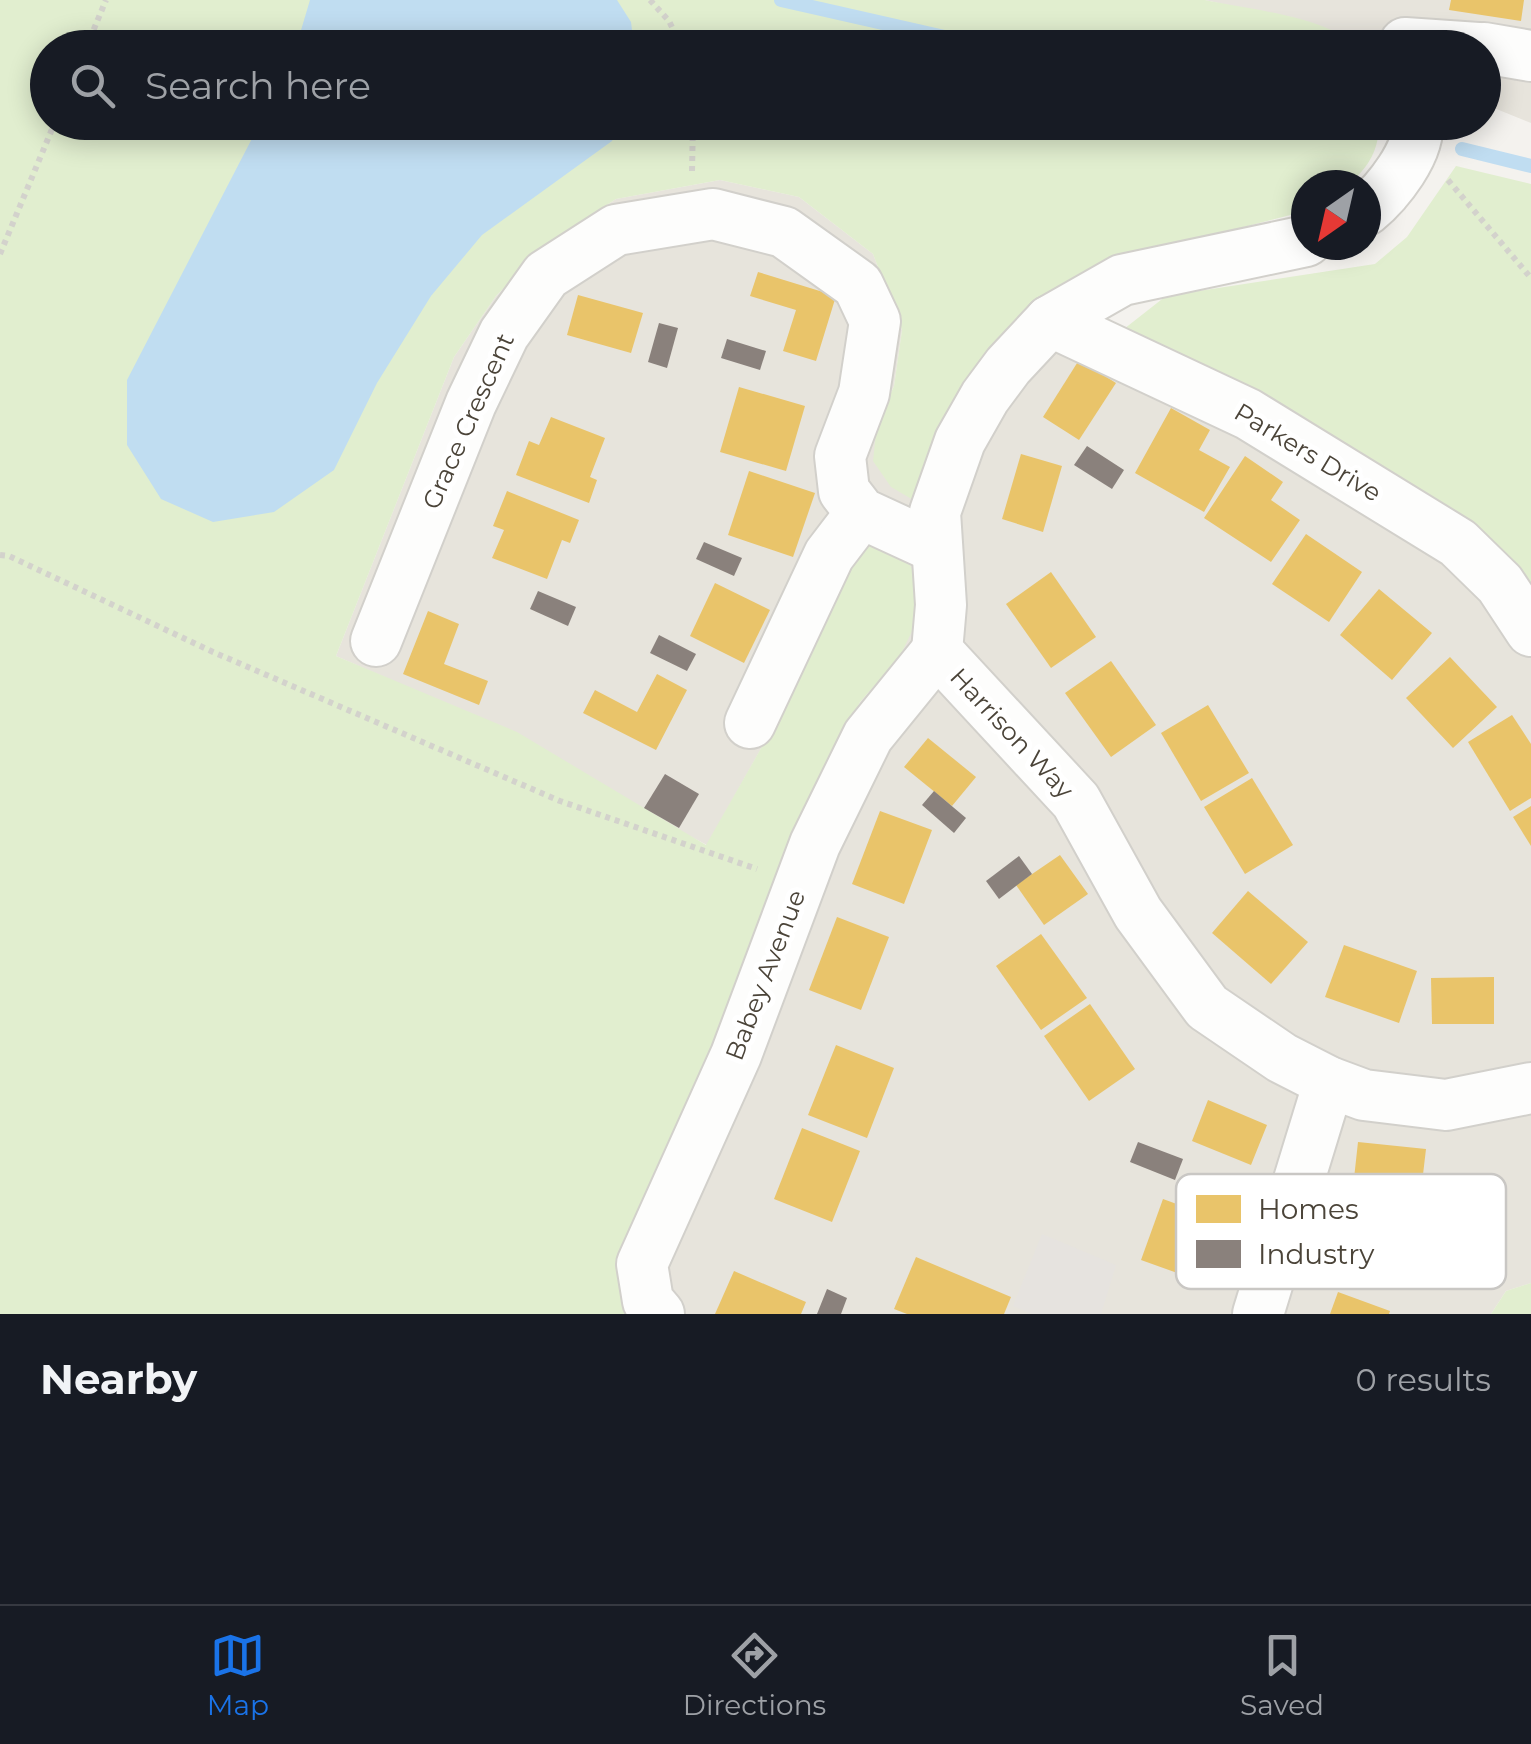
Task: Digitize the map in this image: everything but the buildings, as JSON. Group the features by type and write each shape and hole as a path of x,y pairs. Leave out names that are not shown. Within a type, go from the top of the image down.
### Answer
{"street":[{"path":"1501,51 1531,56"},
{"path":"1381,194 1413,140"},
{"name":"Grace Crescent","path":"376,640 471,403 504,334 546,276 616,230 713,214 784,232 858,285 875,322 864,394 840,456 844,491 861,513"},
{"name":"Harrison Way","path":"1291,244 1122,280 1050,321 985,396 960,441 935,512 941,604 937,652 1076,802 1138,913 1207,1007 1282,1058 1329,1082 1364,1094 1446,1104 1531,1088"},
{"name":"Parkers Drive","path":"1050,321 1248,414 1458,542 1500,584 1531,631"},
{"path":"750,723 830,555 861,513 937,548"},
{"name":"Babey Avenue","path":"659,1314 648,1301 642,1264 736,1054 815,844 868,736 937,652"},
{"path":"1301,1174 1329,1082"},
{"path":"1258,1314 1266,1289"}],"path":[{"path":"94,30 106,0"},
{"path":"650,0 674,30"},
{"path":"0,254 48,140"},
{"path":"1413,140 1531,278"},
{"path":"0,555 213,652 560,801 800,884"}],"shaded area":[{"path":"1205,0 1531,0 1531,123 1501,111 1501,30 1327,30"},
{"path":"720,180 799,197 873,254 902,330 894,386 877,423 941,426 997,340 1037,302 1531,594 1531,1283 1506,1291 1491,1314 635,1314 807,819 860,702 899,659 768,736 707,845 396,682 336,656 454,357 496,296 548,243 616,199"},
{"path":"1042,1234 1116,1265 1101,1314 1032,1314 1013,1306"}],"green space":[{"path":"0,0 1205,0 1307,21 1330,30 30,30 30,140 1377,140 1363,170 1291,170 1291,215 1119,259 1036,302 997,340 941,426 915,501 891,487 873,461 877,423 894,386 902,330 873,254 799,197 720,180 616,199 548,243 496,296 454,357 336,656 517,732 706,845 768,736 826,605 864,544 886,546 906,557 917,579 917,621 899,658 860,702 807,819 635,1314 0,1314"},
{"path":"1456,166 1531,184 1531,594 1115,336 1166,296 1375,264 1407,237"},
{"path":"1531,1283 1531,1314 1491,1314 1506,1291"}],"water":[{"path":"310,0 617,0 632,30 301,30"},
{"path":"251,140 612,140 482,235 431,296 377,383 334,470 274,512 213,522 161,499 127,445 127,380"}],"waterway":[{"path":"781,0 914,30"},
{"path":"1462,149 1531,166"}]}
